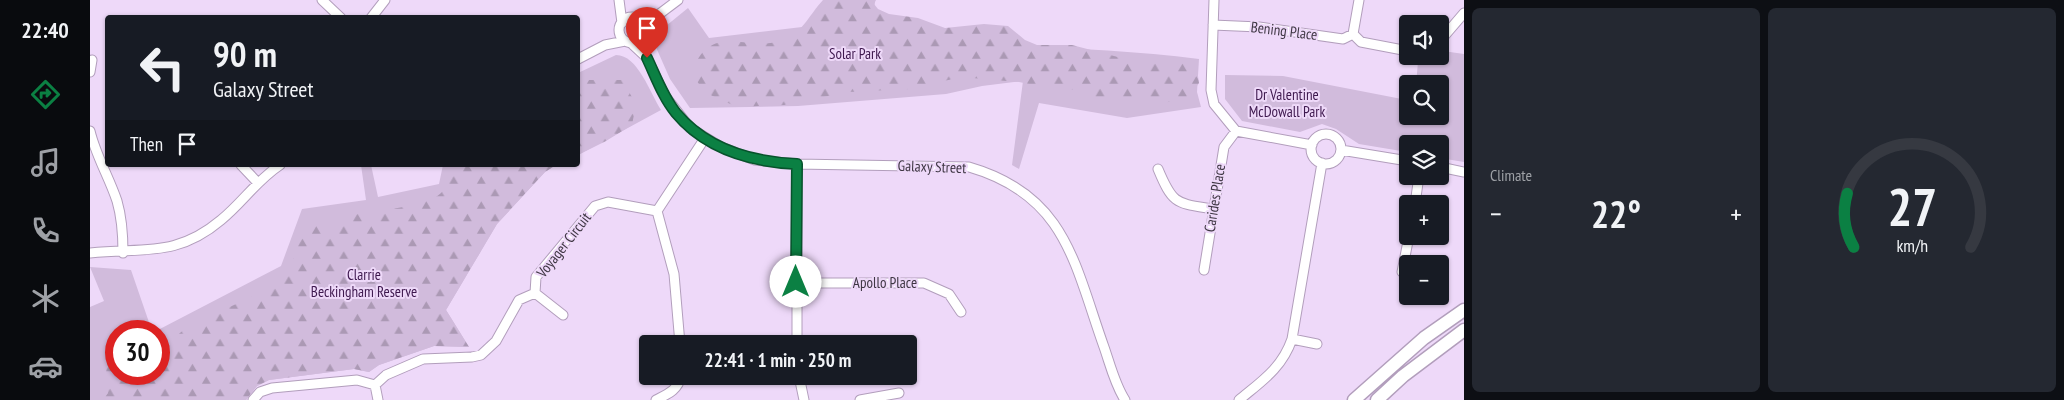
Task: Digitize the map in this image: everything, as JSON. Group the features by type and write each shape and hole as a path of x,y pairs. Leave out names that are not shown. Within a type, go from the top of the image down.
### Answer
{"highway":[{"path":"1354,400 1424,338 1464,310"},
{"path":"1377,400 1403,376 1464,330"}],"street":[{"path":"322,0 338,15"},
{"path":"373,15 385,0"},
{"path":"619,0 637,18 645,33"},
{"path":"619,0 620,27 628,42"},
{"path":"580,58 605,45 639,42 658,16 678,0"},
{"path":"1214,0 1212,99 1236,131 1312,145"},
{"path":"1359,0 1353,34 1361,42 1399,49"},
{"path":"1449,30 1464,13"},
{"path":"605,45 626,18 658,16"},
{"name":"Bening Place","path":"1213,25 1259,27 1343,39 1353,34"},
{"name":"Galaxy Street","path":"645,33 647,58 665,96 676,112 690,128 705,138 755,160 797,164 969,167 996,175 1023,190 1044,209 1067,242 1114,374 1126,400"},
{"name":"Galaxy Street","path":"628,42 647,58"},
{"path":"90,72 92,60"},
{"path":"90,131 94,146 117,201 122,224 123,253"},
{"name":"Carides Place","path":"1204,270 1224,147 1236,131"},
{"path":"1328,134 1338,140 1341,150 1335,161 1322,163 1312,154 1312,145 1318,136 1328,134"},
{"path":"679,335 674,274 657,211 705,138"},
{"path":"1341,150 1399,160"},
{"path":"1239,400 1283,362 1292,339 1322,163"},
{"path":"797,164 797,335"},
{"path":"242,167 258,183"},
{"path":"90,253 123,253 173,248 195,238 221,220 258,183 278,167"},
{"path":"1158,169 1168,194 1176,201 1213,209"},
{"path":"1449,169 1464,172"},
{"name":"Voyager Circuit","path":"375,385 386,375 423,359 472,357 481,354 496,341 518,300 535,292 536,277 595,206 608,202 657,211"},
{"name":"Apollo Place","path":"796,282 924,283 949,294 961,312"},
{"path":"535,292 563,315"},
{"path":"1292,339 1317,344"},
{"path":"253,400 260,392 272,388 357,380 375,385 378,400"},
{"path":"656,400 674,391 679,385"},
{"path":"801,385 804,400"},
{"path":"860,400 899,393"}],"green space":[{"name":"Solar Park","path":"823,0 876,0 874,4 878,9 889,14 918,18 945,28 984,24 1008,26 1025,40 1037,45 1072,45 1133,61 1152,59 1188,62 1197,69 1199,83 1190,96 1182,101 1155,103 1131,97 1100,100 1074,89 1064,91 1019,82 961,77 910,89 848,92 784,105 737,107 706,93 692,75 699,58 708,48 719,43 772,43 786,39 798,31"},
{"name":"Solar Park","path":"875,0 874,12 926,29 975,39 1199,59 1197,92 1201,107 1127,118 1039,103 1019,169 1012,165 1023,81 982,86 946,94 798,106 690,108 670,79 655,45 661,30 688,8 709,38 819,25"},
{"name":"Dr Valentine McDowall Park","path":"1449,52 1464,54 1464,162 1449,160 1449,135 1399,135 1399,151 1359,144 1336,129 1322,124 1300,132 1242,121 1225,99 1225,75 1283,76 1399,98 1399,125 1449,125 1449,75 1417,75 1418,65 1449,65"},
{"path":"616,55 624,57 631,61 643,76 661,110 580,154 580,72"},
{"path":"580,80 622,80 636,104 632,125 580,154"},
{"name":"Clarrie Beckingham Reserve","path":"361,167 371,167 378,197 439,184 443,167 553,167 545,172 497,224 446,310 469,347 434,346 379,365 369,372 354,369 269,380 257,386 246,400 90,400 90,307 104,301 90,267 131,270 148,320 105,320 105,385 170,385 170,324 281,266 302,209 366,200"},
{"name":"Clarrie Beckingham Reserve","path":"452,167 553,167 545,172 497,224 446,310 469,347 434,346 379,365 369,372 354,369 269,380 257,386 246,400 102,400 108,393 107,385 170,385 170,341 200,320 251,297 275,282 291,263 304,227 314,222 326,230 342,218 352,215 422,203 441,193 446,187"}],"route":[{"path":"647,58 665,96 690,128 721,147 755,160 797,164 796,282"}]}
